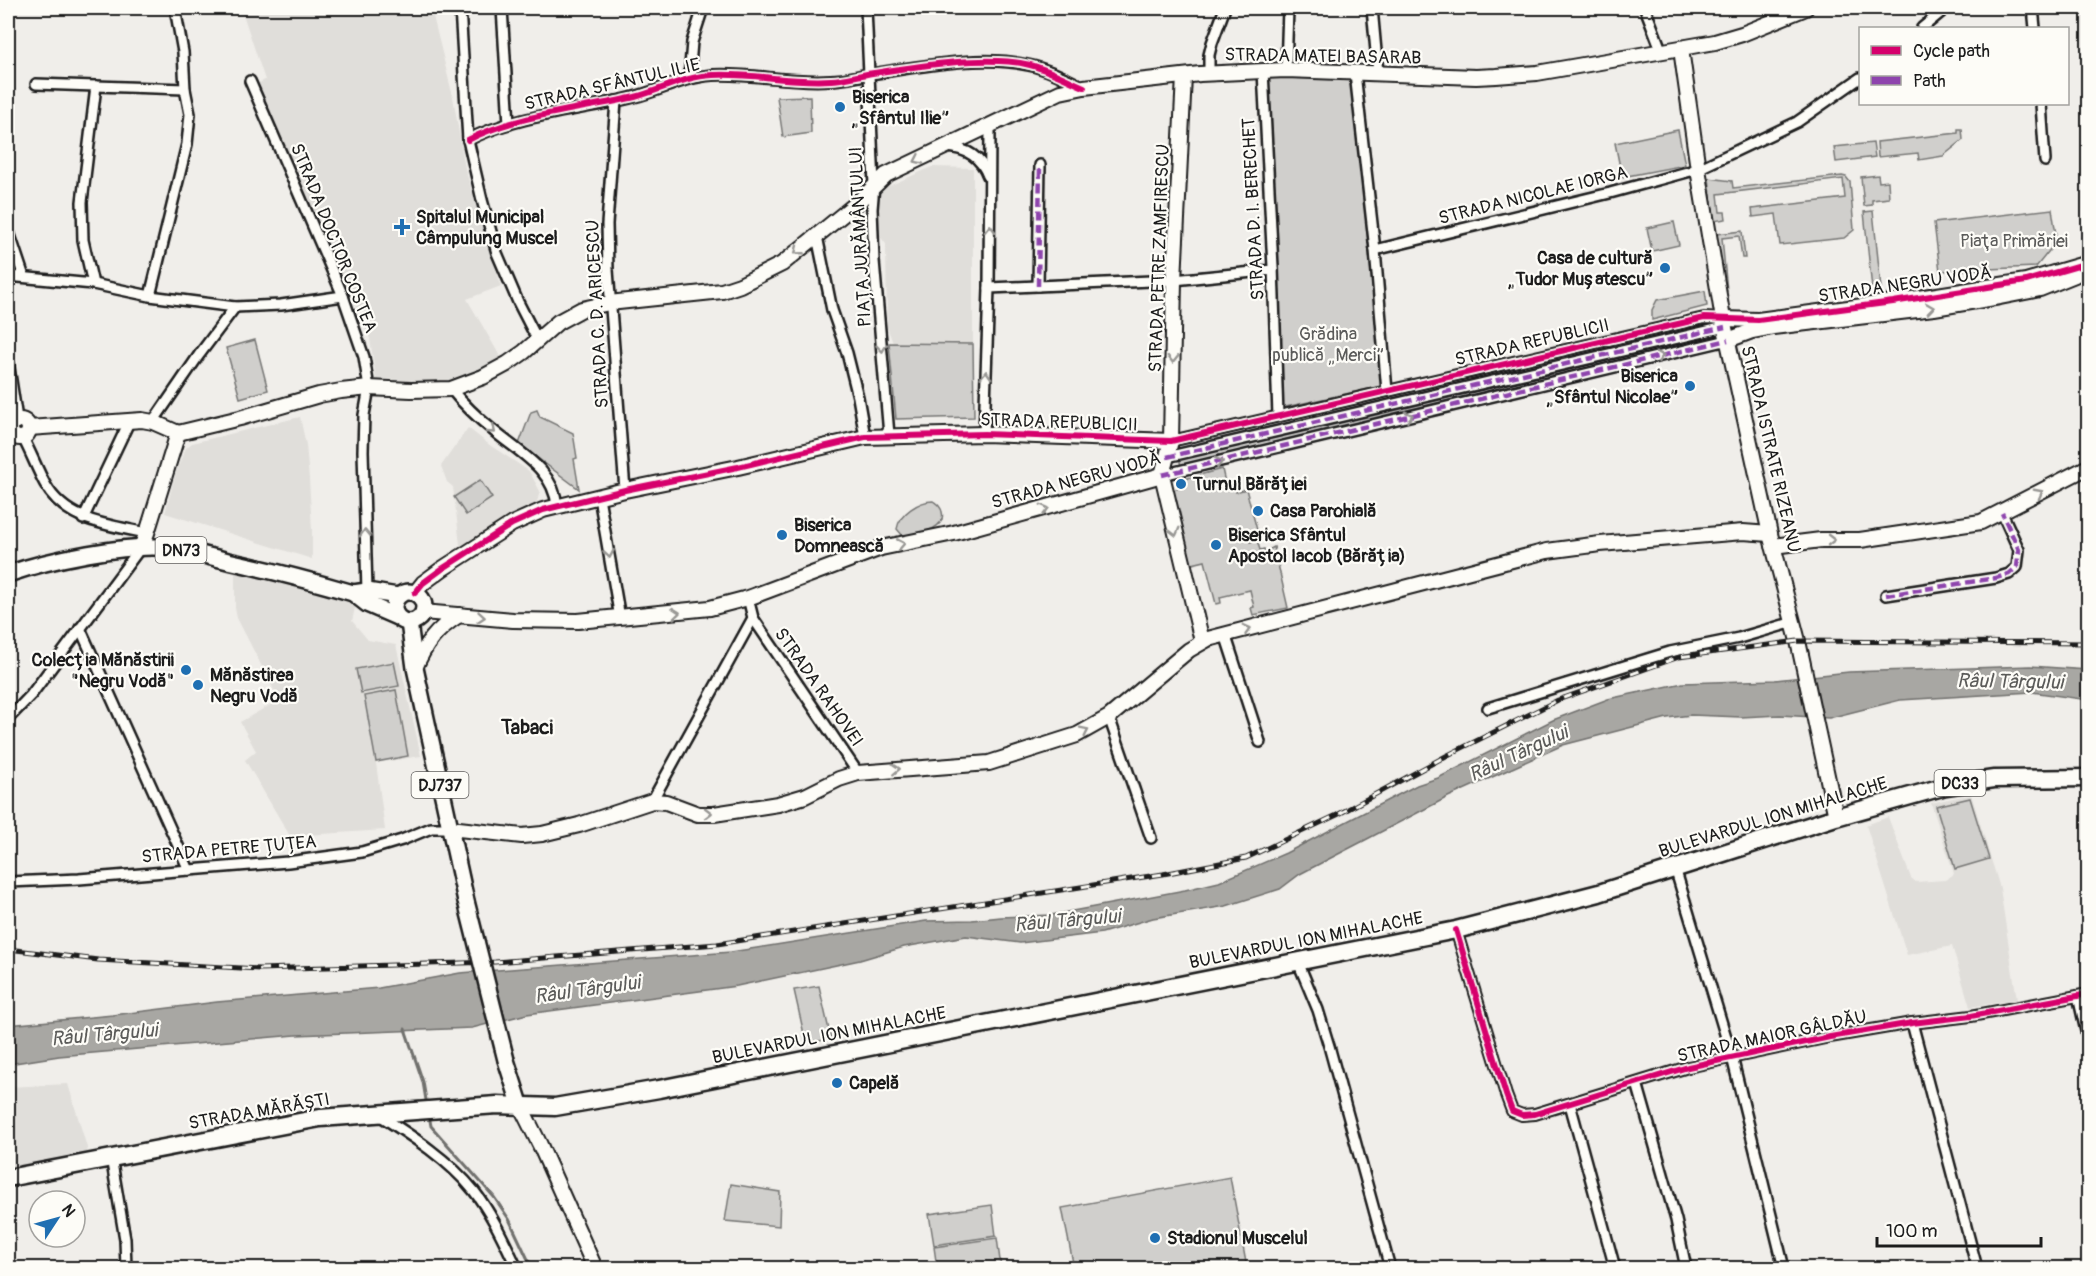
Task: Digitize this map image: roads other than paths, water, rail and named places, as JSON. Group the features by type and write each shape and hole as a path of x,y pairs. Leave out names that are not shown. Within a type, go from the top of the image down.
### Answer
{"highway":[{"name":"BULEVARDUL ION MIHALACHE","path":"521,1107 555,1107 659,1089 1456,930 1599,893 1836,817 1970,781 2088,778"},
{"name":"STRADA MĂRĂȘTI","path":"8,1178 298,1122 418,1110 497,1105 521,1107"}],"main road":[{"name":"STRADA MATEI BASARAB","path":"178,433 319,395 369,388 451,389 483,377 516,359 550,328 571,314 609,303 699,294 731,288 759,277 782,264 857,203 886,176 1060,92 1084,87 1184,76 1286,70 1476,77 1537,73 1681,49 1742,34 1806,8"},
{"name":"STRADA ISTRATE RIZEANU","path":"1681,49 1698,169 1726,328 1772,540 1799,644 1836,817"},
{"name":"STRADA PETRE ZAMFIRESCU","path":"1162,475 1171,441 1174,280 1184,76"},
{"name":"STRADA NEGRU VODĂ","path":"1726,328 1758,320 2026,281 2088,263"},
{"name":"STRADA NEGRU VODĂ","path":"1726,328 1752,331 1934,308 2031,292 2088,269"},
{"path":"12,426 12,435 18,438 26,433 130,420 153,422 178,433 144,540"},
{"name":"STRADA REPUBLICII","path":"415,593 434,574 531,514 625,490 738,467 865,436 984,434 1171,441"},
{"path":"450,828 522,836 542,834 651,801 666,802 698,814 714,814 791,801 858,773 989,763 1077,735 1109,717 1202,641 1225,634 1547,552 1600,544 1743,532 1772,540 1860,540 1968,526 2002,513 2088,467"},
{"name":"STRADA NEGRU VODĂ","path":"423,612 547,621 620,618 692,611 726,605 881,548 954,533 1162,475"},
{"path":"1162,475 1202,641"},
{"name":"DN73","path":"8,574 144,540 360,592 398,596 406,592 415,593"},
{"name":"DN73","path":"360,592 367,604 403,620"},
{"path":"403,620 419,619 423,612 423,603 415,593"},
{"path":"398,596 393,609 403,620 415,668"},
{"path":"415,668 432,636 459,615"},
{"name":"DJ737","path":"415,668 466,901 506,1060 521,1107 595,1269"}],"street":[{"path":"150,296 187,144 190,114 185,89 183,51 175,8"},
{"path":"460,8 468,140 482,200 497,253 518,302 538,340"},
{"path":"502,8 509,124"},
{"path":"689,78 692,42 703,8"},
{"name":"PIAȚA JURĂMÂNTULUI","path":"866,8 874,185 872,209 874,261 889,435"},
{"path":"1209,74 1209,55 1225,8"},
{"path":"1286,70 1288,8"},
{"path":"1372,8 1378,73"},
{"path":"1645,8 1662,52"},
{"path":"1923,27 1946,8"},
{"path":"2033,8 2035,27"},
{"name":"STRADA SFÂNTUL ILIE","path":"468,140 509,124 650,93 689,78 735,75 822,81 971,62 1002,61 1028,64 1084,87"},
{"name":"STRADA D. I. BERECHET","path":"1263,71 1278,416"},
{"path":"1355,73 1387,391"},
{"name":"STRADA NICOLAE IORGA","path":"1374,250 1610,193 1698,169 1797,122 1859,79"},
{"name":"STRADA DOCTOR COSTEA","path":"250,81 343,296 364,357 369,388 364,415 360,592"},
{"path":"36,84 185,89"},
{"path":"93,284 83,240 82,202 96,86"},
{"name":"STRADA C. D. ARICESCU","path":"616,101 607,224 609,303 625,490"},
{"path":"2041,105 2045,161"},
{"path":"984,434 989,288 990,127"},
{"path":"946,147 957,148 974,155 984,166 990,181"},
{"path":"1038,286 1040,165"},
{"path":"8,229 24,277"},
{"path":"817,236 832,310 855,386 865,436"},
{"path":"989,288 1174,280 1273,270"},
{"path":"8,276 93,284 150,296 235,307 281,305 343,296"},
{"path":"153,422 235,307"},
{"name":"STRADA REPUBLICII","path":"1171,441 1704,318 1726,328"},
{"path":"1167,457 1726,328"},
{"name":"STRADA NEGRU VODĂ","path":"1162,475 1726,328"},
{"path":"8,361 12,426"},
{"path":"451,389 460,401 493,431 545,474 554,489 557,506"},
{"path":"83,519 130,420"},
{"path":"8,720 31,695 144,540 83,519 59,502 46,486 26,433"},
{"path":"599,497 620,618"},
{"path":"1886,595 2009,574 2017,567 2019,550 2002,513"},
{"path":"651,801 753,618 748,598"},
{"name":"STRADA RAHOVEI","path":"753,618 858,773"},
{"path":"1488,708 1670,652 1739,638 1794,622"},
{"path":"80,628 189,870"},
{"path":"1225,634 1260,742"},
{"path":"1109,717 1151,838"},
{"name":"STRADA PETRE ȚUȚEA","path":"8,882 79,879 288,862 362,852 402,840 431,828 450,828"},
{"path":"1675,868 1732,1057 1784,1269"},
{"name":"STRADA MAIOR GÂLDĂU","path":"1456,930 1506,1095 1512,1111 1522,1116 1570,1104 1688,1067 1732,1057 1830,1037 1971,1016 2088,994"},
{"path":"1298,962 1327,1037 1390,1269"},
{"path":"2078,996 2088,1040"},
{"path":"1912,1023 1977,1269"},
{"path":"1637,1083 1676,1220 1686,1269"},
{"path":"1570,1104 1615,1269"},
{"path":"376,1114 440,1158 462,1179 489,1214 517,1269"},
{"path":"111,1157 125,1239 126,1269"}],"water":[{"name":"Râul Târgului","path":"2030,666 2088,670 2088,700 2032,692 1900,700 1829,718 1780,715 1741,717 1691,715 1667,718 1563,745 1448,797 1300,874 1280,889 1226,906 1153,918 1102,933 1020,943 966,936 904,947 860,960 737,986 527,1014 472,1028 296,1035 59,1056 8,1064 8,1025 217,1002 379,988 460,973 731,952 926,921 1051,915 1185,890 1219,882 1286,853 1417,785 1438,778 1553,720 1608,699 1683,683 1775,680 1849,672"}],"waterway":[{"path":"405,1029 423,1082 427,1106"},
{"path":"429,1115 431,1126 494,1197 509,1219 532,1268"}],"railway":[{"path":"8,949 98,960 259,969 495,962 717,944 1163,874 1246,858 1337,815 1446,756 1558,700 1679,657 1798,641 2088,643"}],"place":[{"name":"Biserica „Sfântul Ilie”","path":"840,107"},
{"name":"Spitalul Municipal Câmpulung Muscel","path":"402,227"},
{"name":"Casa de cultură „Tudor Mușatescu”","path":"1665,268"},
{"name":"Biserica „Sfântul Nicolae”","path":"1690,386"},
{"name":"Turnul Bărăției","path":"1181,484"},
{"name":"Casa Parohială","path":"1258,511"},
{"name":"Biserica Domnească","path":"782,535"},
{"name":"Biserica Sfântul Apostol Iacob (Bărăția)","path":"1216,545"},
{"name":"Colecția Mănăstirii \"Negru Vodă\"","path":"186,670"},
{"name":"Mănăstirea Negru Vodă","path":"198,685"},
{"name":"Capelă","path":"837,1083"},
{"name":"Stadionul Muscelul","path":"1155,1238"}],"district":[{"name":"Tabaci","path":"527,727"}],"park label":[{"name":"Piaţa Primăriei","path":"2014,241"},
{"name":"Grădina publică „Merci”","path":"1328,344"}]}
